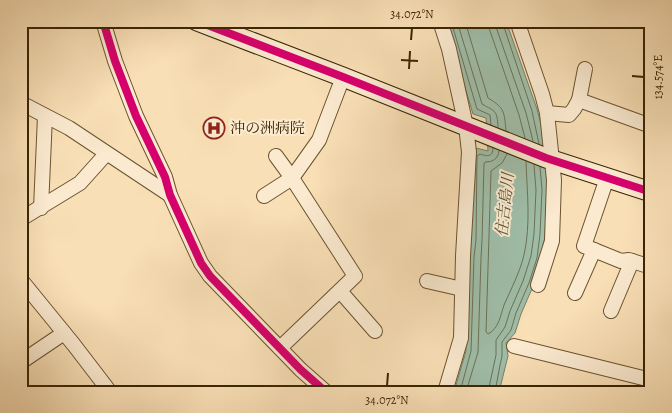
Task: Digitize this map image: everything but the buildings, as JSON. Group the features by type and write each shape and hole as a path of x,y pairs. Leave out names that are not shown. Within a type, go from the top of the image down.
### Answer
{"street":[{"path":"103,21 114,61 136,116 165,177 170,195 201,263 210,276 301,370 326,392"},
{"path":"197,21 549,159 651,192"},
{"path":"440,21 473,129 469,152 462,289 462,338 446,392"},
{"path":"518,21 547,114 549,159 554,180 552,241 538,285"},
{"path":"547,114 569,115 579,100 585,69"},
{"path":"264,196 292,178 319,140 343,78"},
{"path":"579,100 651,126"},
{"path":"22,104 69,128 170,195"},
{"path":"40,208 45,116"},
{"path":"21,220 80,183 106,154"},
{"path":"276,156 355,276 280,348"},
{"path":"607,178 584,246 621,262 628,260 651,267"},
{"path":"575,293 594,250"},
{"path":"611,311 632,261"},
{"path":"427,280 462,289"},
{"path":"24,288 64,333 110,392"},
{"path":"340,291 375,331"},
{"path":"21,362 64,333"},
{"path":"514,346 651,380"}],"water":[{"path":"21,21 25,21 21,121"},
{"name":"住吉島川","path":"445,21 506,21 537,109 545,140 547,190 542,259 515,333 506,343 508,356 499,392 454,392 466,351 473,151 476,148 488,151 486,118 473,114"}],"cycle path":[{"path":"103,21 115,61 136,116 165,177 170,195 201,263 210,276 301,370 326,392"},
{"path":"197,21 546,158 651,192"}],"place":[{"name":"沖の洲病院","path":"214,128"}]}
